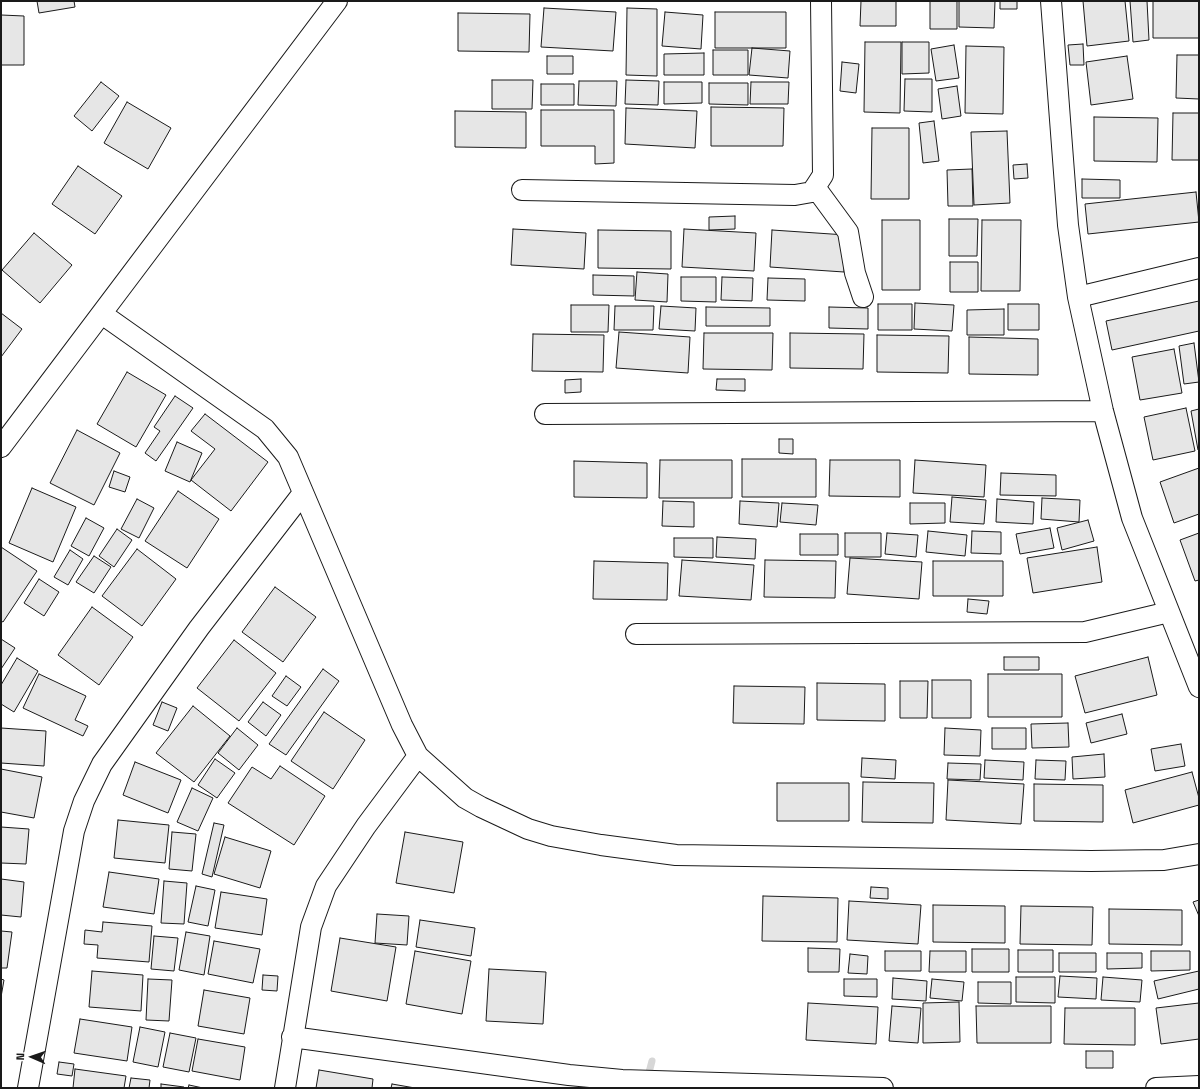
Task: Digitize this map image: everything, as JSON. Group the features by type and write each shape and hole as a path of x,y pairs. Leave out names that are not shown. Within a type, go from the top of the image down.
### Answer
{"street":[{"path":"1,447 337,1"},
{"path":"522,190 795,195 812,192 823,175 821,1"},
{"path":"1051,1 1068,225 1078,297 1103,411 1132,518 1199,687"},
{"path":"815,187 848,232 855,273 863,298"},
{"path":"1078,297 1199,268"},
{"path":"102,314 265,429 288,457 302,493 402,725 418,756 465,798 481,807 528,829 551,836 601,845 669,854 1091,861 1164,860 1199,854"},
{"path":"545,414 1103,411"},
{"path":"28,1088 74,830 84,801 102,764 199,628 302,493"},
{"path":"636,634 1085,632 1169,612"},
{"path":"285,1088 292,1037 311,927 326,886 366,826 418,756"},
{"path":"292,1037 569,1075 622,1080 883,1088"},
{"path":"1156,1088 1199,1086"}],"building":[{"path":"37,1 74,1 75,7 39,13"},
{"path":"861,1 896,1 896,26 860,26"},
{"path":"930,1 957,1 957,29 930,29"},
{"path":"959,1 995,1 994,28 959,27"},
{"path":"1000,1 1017,1 1017,9 1000,9"},
{"path":"1083,1 1125,1 1129,41 1087,46"},
{"path":"1130,1 1147,1 1149,40 1133,42"},
{"path":"1153,1 1199,1 1199,38 1153,38"},
{"path":"544,8 616,12 613,51 541,47"},
{"path":"627,8 657,9 657,76 626,75"},
{"path":"665,12 703,15 701,49 662,46"},
{"path":"715,12 786,12 786,48 715,48"},
{"path":"458,13 530,14 529,52 458,51"},
{"path":"1,15 24,16 24,65 1,65"},
{"path":"865,42 901,42 900,113 864,112"},
{"path":"902,42 929,42 929,73 902,74"},
{"path":"1083,44 1084,65 1070,65 1068,45"},
{"path":"954,45 959,78 936,81 931,49"},
{"path":"966,46 1004,47 1003,114 965,113"},
{"path":"752,48 790,51 788,78 749,75"},
{"path":"713,50 748,50 748,75 713,75"},
{"path":"704,53 704,75 664,75 664,54"},
{"path":"1177,55 1199,55 1199,99 1176,98"},
{"path":"547,56 573,56 573,74 547,74"},
{"path":"1127,56 1133,99 1091,105 1086,62"},
{"path":"842,62 859,64 856,93 840,91"},
{"path":"905,79 932,79 932,112 904,111"},
{"path":"492,80 533,80 532,109 492,109"},
{"path":"626,80 659,81 658,105 625,104"},
{"path":"579,81 617,81 616,106 578,105"},
{"path":"101,82 119,96 92,131 74,116"},
{"path":"664,82 702,82 702,103 664,104"},
{"path":"751,82 789,82 788,104 750,104"},
{"path":"709,83 748,83 748,105 709,104"},
{"path":"541,84 574,84 574,105 541,105"},
{"path":"957,86 961,116 942,119 938,89"},
{"path":"127,102 171,128 148,169 104,143"},
{"path":"711,107 784,108 783,146 711,146"},
{"path":"626,108 697,111 695,148 625,144"},
{"path":"541,110 614,110 614,163 595,164 595,146 541,146"},
{"path":"455,111 526,112 526,148 455,147"},
{"path":"1173,113 1199,113 1199,160 1172,160"},
{"path":"1094,117 1158,118 1157,162 1094,161"},
{"path":"934,121 939,161 923,163 919,123"},
{"path":"872,128 909,128 909,199 871,199"},
{"path":"1007,131 1010,203 974,205 971,132"},
{"path":"1027,164 1028,178 1014,179 1013,165"},
{"path":"78,166 122,196 95,234 52,204"},
{"path":"972,169 973,206 948,206 947,170"},
{"path":"1082,179 1120,180 1120,198 1082,198"},
{"path":"1196,192 1199,222 1088,234 1085,204"},
{"path":"735,216 735,229 709,230 709,217"},
{"path":"949,219 978,219 977,256 949,256"},
{"path":"882,220 920,220 920,290 882,290"},
{"path":"982,220 1021,220 1020,291 981,291"},
{"path":"513,229 586,233 584,269 511,265"},
{"path":"684,229 756,233 754,271 682,267"},
{"path":"598,230 671,231 671,269 598,268"},
{"path":"772,230 846,235 844,272 770,267"},
{"path":"34,233 72,265 40,303 2,270"},
{"path":"950,262 978,262 978,292 950,292"},
{"path":"637,272 668,274 667,302 635,300"},
{"path":"593,275 634,276 634,296 593,295"},
{"path":"681,277 716,277 716,302 681,301"},
{"path":"722,277 753,278 752,301 721,300"},
{"path":"768,278 805,279 805,301 767,300"},
{"path":"1199,301 1199,331 1112,350 1106,321"},
{"path":"915,303 954,305 952,331 914,329"},
{"path":"878,304 912,304 912,330 878,330"},
{"path":"1008,304 1039,304 1039,330 1008,330"},
{"path":"571,305 609,305 608,332 571,332"},
{"path":"615,306 654,306 653,330 614,330"},
{"path":"661,306 696,308 695,331 659,329"},
{"path":"706,307 770,308 770,326 706,326"},
{"path":"829,307 868,308 868,329 829,328"},
{"path":"1004,309 1004,335 967,335 967,310"},
{"path":"1,313 22,329 1,357"},
{"path":"619,332 690,337 688,373 616,368"},
{"path":"704,333 773,333 772,370 703,369"},
{"path":"790,333 864,334 863,369 790,368"},
{"path":"533,334 604,335 603,372 532,371"},
{"path":"877,335 949,336 948,373 877,372"},
{"path":"969,337 1038,339 1038,375 969,374"},
{"path":"1194,343 1199,382 1184,384 1179,346"},
{"path":"1174,349 1182,393 1140,400 1132,357"},
{"path":"127,372 166,395 136,447 97,424"},
{"path":"581,379 581,392 565,393 565,380"},
{"path":"717,379 745,379 745,391 716,390"},
{"path":"175,396 193,408 156,461 145,453 160,431 154,427"},
{"path":"1186,408 1195,451 1153,460 1144,417"},
{"path":"1199,409 1199,450 1198,450 1191,411"},
{"path":"205,414 268,462 231,511 191,480 215,449 191,431"},
{"path":"77,430 120,453 94,505 50,483"},
{"path":"779,439 793,439 793,454 779,453"},
{"path":"177,442 202,453 190,482 165,471"},
{"path":"742,459 816,459 816,497 742,497"},
{"path":"660,460 732,460 732,498 659,498"},
{"path":"830,460 900,460 900,497 829,496"},
{"path":"915,460 986,465 984,497 913,493"},
{"path":"574,461 647,463 647,498 574,497"},
{"path":"1199,468 1199,514 1174,523 1160,482"},
{"path":"114,471 130,477 125,492 109,487"},
{"path":"1001,473 1056,475 1056,496 1000,495"},
{"path":"32,488 76,507 53,562 9,543"},
{"path":"178,491 219,519 187,568 145,541"},
{"path":"952,497 986,500 984,524 950,522"},
{"path":"1042,498 1080,500 1079,522 1041,519"},
{"path":"137,499 154,508 139,538 121,529"},
{"path":"997,499 1034,502 1033,524 996,522"},
{"path":"663,501 694,502 694,527 662,526"},
{"path":"740,501 779,503 777,527 739,524"},
{"path":"782,503 818,505 816,525 780,522"},
{"path":"910,503 945,503 945,523 910,524"},
{"path":"86,518 104,528 89,556 71,546"},
{"path":"1088,520 1094,541 1062,550 1057,528"},
{"path":"1050,528 1054,548 1020,554 1016,534"},
{"path":"117,529 132,540 114,567 99,556"},
{"path":"928,531 967,535 965,556 926,552"},
{"path":"972,531 1001,532 1001,554 971,553"},
{"path":"845,533 881,533 881,557 845,557"},
{"path":"887,533 918,535 916,557 885,554"},
{"path":"1199,533 1199,580 1195,581 1180,540"},
{"path":"800,534 838,534 838,555 800,555"},
{"path":"717,537 756,539 755,559 716,557"},
{"path":"674,538 713,538 713,558 674,557"},
{"path":"1,547 37,571 3,622 1,621"},
{"path":"1097,547 1102,582 1033,593 1027,558"},
{"path":"137,549 176,579 142,626 102,596"},
{"path":"70,550 83,559 68,585 54,577"},
{"path":"94,556 111,567 94,593 76,582"},
{"path":"850,558 922,562 919,599 847,594"},
{"path":"682,560 754,565 751,600 679,596"},
{"path":"765,560 836,561 835,598 764,597"},
{"path":"594,561 668,563 667,600 593,599"},
{"path":"933,561 1003,561 1003,596 933,596"},
{"path":"39,579 59,592 44,616 24,603"},
{"path":"275,587 316,617 283,662 242,632"},
{"path":"968,599 989,601 987,614 967,612"},
{"path":"92,607 133,637 99,685 58,655"},
{"path":"1,639 15,648 1,669"},
{"path":"234,640 276,673 239,721 197,688"},
{"path":"1004,657 1039,657 1039,670 1004,670"},
{"path":"1148,657 1157,695 1085,713 1075,676"},
{"path":"17,658 38,671 14,712 1,704 1,685"},
{"path":"323,669 339,681 286,755 269,744"},
{"path":"39,674 86,696 75,720 88,726 83,736 23,708"},
{"path":"988,674 1062,674 1062,717 988,717"},
{"path":"286,676 301,687 287,706 272,696"},
{"path":"932,680 971,680 971,718 932,718"},
{"path":"900,681 928,681 927,718 900,718"},
{"path":"817,683 885,684 885,721 817,720"},
{"path":"734,686 805,687 804,724 733,723"},
{"path":"162,702 177,708 168,731 153,725"},
{"path":"263,702 281,715 266,736 248,722"},
{"path":"193,706 230,736 194,782 156,753"},
{"path":"324,712 365,740 333,789 291,761"},
{"path":"1122,714 1127,734 1091,743 1086,723"},
{"path":"1068,723 1069,747 1032,748 1031,724"},
{"path":"1,728 46,731 44,766 1,763"},
{"path":"237,728 258,745 239,770 218,753"},
{"path":"945,728 981,730 980,756 944,755"},
{"path":"992,728 1026,728 1026,749 992,749"},
{"path":"1181,744 1185,766 1155,771 1151,749"},
{"path":"1104,754 1105,777 1073,779 1072,757"},
{"path":"862,758 896,760 895,779 861,777"},
{"path":"215,759 235,773 217,798 198,785"},
{"path":"985,760 1024,762 1023,780 984,778"},
{"path":"1036,760 1066,761 1065,780 1035,779"},
{"path":"135,762 181,780 168,813 123,795"},
{"path":"948,763 981,764 980,780 947,779"},
{"path":"280,766 325,796 294,845 228,803 252,767 271,779"},
{"path":"1,769 42,777 34,818 1,812"},
{"path":"1192,772 1199,798 1199,805 1133,823 1125,790"},
{"path":"948,780 1024,784 1021,824 946,820"},
{"path":"863,782 934,783 933,823 862,822"},
{"path":"777,783 849,783 849,821 777,821"},
{"path":"1034,784 1103,785 1103,822 1034,821"},
{"path":"192,788 213,798 198,831 177,822"},
{"path":"118,820 169,825 165,863 114,858"},
{"path":"214,823 224,825 212,877 202,874"},
{"path":"1,827 29,829 26,864 1,863"},
{"path":"172,832 196,834 192,871 169,869"},
{"path":"405,832 463,842 454,893 396,883"},
{"path":"225,837 271,851 260,888 214,874"},
{"path":"109,872 159,879 154,914 103,907"},
{"path":"1,879 24,882 21,917 1,915"},
{"path":"164,881 187,883 184,924 161,923"},
{"path":"196,886 215,890 208,926 188,922"},
{"path":"871,887 888,888 888,899 870,898"},
{"path":"221,892 267,899 262,935 215,928"},
{"path":"763,896 838,898 837,942 762,941"},
{"path":"1199,900 1199,916 1193,902"},
{"path":"849,901 921,905 918,944 847,940"},
{"path":"933,905 1005,906 1005,943 933,942"},
{"path":"1021,906 1093,907 1092,945 1020,944"},
{"path":"1109,909 1182,910 1182,945 1109,944"},
{"path":"377,914 409,916 407,945 375,943"},
{"path":"420,920 475,928 471,956 416,947"},
{"path":"103,922 152,926 149,962 97,958 98,945 84,944 85,930 102,932"},
{"path":"1,931 12,932 7,968 1,968"},
{"path":"186,932 210,936 204,975 179,970"},
{"path":"154,936 178,938 174,971 151,969"},
{"path":"340,938 396,947 387,1001 331,991"},
{"path":"214,941 260,949 253,983 208,974"},
{"path":"808,948 840,949 839,972 808,972"},
{"path":"972,949 1009,949 1009,972 972,972"},
{"path":"1018,950 1053,950 1053,972 1018,972"},
{"path":"415,951 471,961 462,1014 406,1004"},
{"path":"885,951 921,951 921,971 885,971"},
{"path":"930,951 966,951 966,972 929,972"},
{"path":"1151,951 1190,951 1190,970 1151,971"},
{"path":"1059,953 1096,953 1096,972 1059,972"},
{"path":"1107,953 1142,953 1142,968 1107,969"},
{"path":"850,954 868,956 867,974 848,973"},
{"path":"489,969 546,972 543,1024 486,1021"},
{"path":"92,971 143,975 141,1011 89,1007"},
{"path":"1199,971 1199,989 1158,999 1154,981"},
{"path":"263,975 278,976 277,991 262,990"},
{"path":"1060,976 1097,978 1096,999 1058,997"},
{"path":"1016,977 1055,977 1055,1003 1016,1002"},
{"path":"1103,977 1142,980 1140,1002 1101,1000"},
{"path":"893,978 927,981 926,1001 892,999"},
{"path":"1,979 4,980 1,997"},
{"path":"148,979 172,980 169,1021 146,1020"},
{"path":"844,979 877,979 877,997 844,996"},
{"path":"932,979 964,982 962,1001 930,998"},
{"path":"978,982 1011,982 1011,1004 978,1003"},
{"path":"204,990 250,998 244,1034 198,1026"},
{"path":"959,1002 960,1042 923,1043 923,1003"},
{"path":"808,1003 878,1007 876,1044 806,1040"},
{"path":"1199,1003 1199,1039 1161,1044 1156,1008"},
{"path":"892,1006 921,1008 918,1043 889,1041"},
{"path":"976,1006 1051,1006 1051,1043 977,1043"},
{"path":"1065,1008 1135,1008 1135,1045 1064,1044"},
{"path":"80,1019 132,1027 127,1061 74,1053"},
{"path":"140,1027 165,1032 158,1067 133,1062"},
{"path":"170,1033 196,1038 189,1072 163,1067"},
{"path":"198,1039 245,1047 240,1080 192,1071"},
{"path":"1086,1051 1113,1051 1113,1068 1086,1068"},
{"path":"59,1062 74,1064 72,1076 57,1074"},
{"path":"75,1069 126,1076 124,1088 73,1088"},
{"path":"319,1070 373,1079 372,1088 316,1088"},
{"path":"131,1078 150,1080 149,1088 129,1088"},
{"path":"161,1084 184,1087 184,1088 161,1088"},
{"path":"392,1084 415,1088 391,1088"},
{"path":"189,1085 203,1088 188,1088"}],"waterway":[{"path":"647,1080 652,1061"}]}
